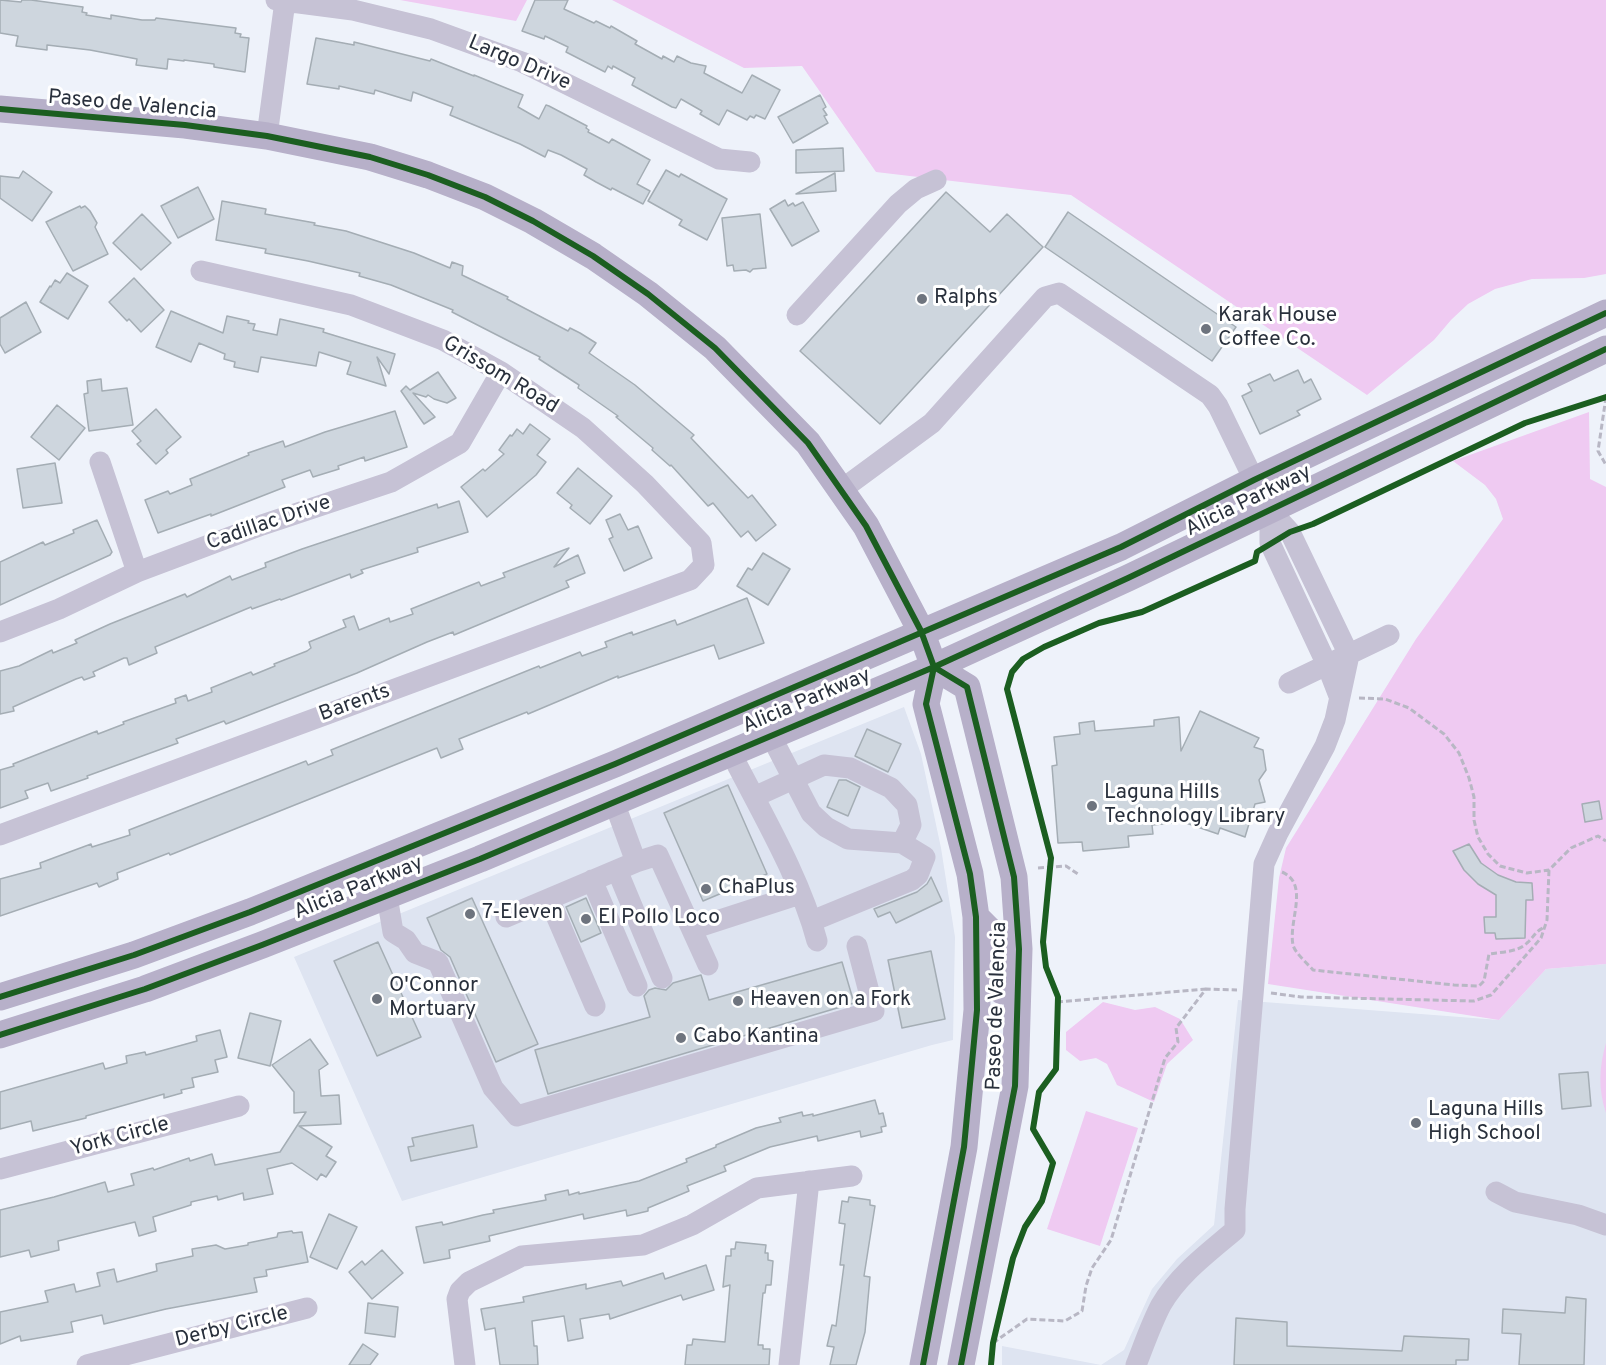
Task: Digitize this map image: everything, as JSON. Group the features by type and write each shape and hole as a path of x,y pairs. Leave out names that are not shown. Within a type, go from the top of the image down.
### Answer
{"main road":[{"name":"Paseo de Valencia","path":"0,110 185,125 267,136 370,157 428,175 485,197 533,221 593,256 648,294 715,348 808,443 866,526 921,631 934,667 926,704 970,874 976,917 976,1010 964,1147 923,1365"},
{"name":"Alicia Parkway","path":"0,997 134,955 250,912 615,764 1121,547 1254,480 1606,313"},
{"name":"Alicia Parkway","path":"0,1035 145,989 387,896 934,667 1128,578 1606,349"},
{"path":"1254,480 1270,510"},
{"name":"Paseo de Valencia","path":"934,667 967,687 1014,877 1019,949 1015,1086 961,1365"},
{"path":"468,824 480,859"},
{"path":"976,917 990,931 1000,957 1002,1040 1016,1052"}],"street":[{"path":"267,136 280,1"},
{"name":"Largo Drive","path":"280,1 353,10 431,29 522,62 719,159 750,162"},
{"path":"797,315 898,204 916,189 936,180"},
{"name":"Grissom Road","path":"201,271 351,305 443,340 501,372 583,428 645,484 701,543 704,564"},
{"path":"841,490 932,423 1045,297 1059,293 1210,395 1218,406 1254,480"},
{"name":"Cadillac Drive","path":"0,632 59,609 137,572 262,525 391,482 460,443 501,372"},
{"path":"100,462 137,572"},
{"path":"1136,1365 1151,1326 1171,1291 1192,1266 1235,1230 1234,1209 1264,864 1278,832 1325,746 1335,720 1349,655 1290,532 1270,510"},
{"path":"1270,510 1270,543 1327,665 1339,696"},
{"name":"Barents","path":"0,835 690,580 704,564"},
{"path":"1289,683 1389,635"},
{"path":"731,753 778,844 814,931 918,875 925,856 902,843 848,839 826,826 811,813 771,736"},
{"path":"754,797 824,765 850,768 891,788 907,805 911,825 902,843"},
{"path":"614,802 627,866 662,978"},
{"path":"506,917 658,855 708,965"},
{"path":"592,880 637,986"},
{"path":"692,929 800,894"},
{"path":"387,896 393,932 406,940 415,953 438,962 493,1088 517,1116 874,1011 857,946"},
{"path":"549,899 595,1006"},
{"name":"York Circle","path":"0,1169 239,1106"},
{"path":"465,1365 457,1299 460,1291 469,1282 522,1256 643,1245 692,1225 757,1188 852,1176"},
{"path":"789,1365 808,1181"},
{"path":"1496,1192 1515,1202 1578,1215 1606,1225"},
{"name":"Derby Circle","path":"87,1365 307,1308"}],"path":[{"path":"1596,400 1606,397 1598,451 1606,465"},
{"path":"1206,989 1176,1028 1178,1042 1165,1058 1111,1240 1092,1268 1082,1311 1065,1321 1027,1319 993,1343 1013,1258 1024,1227 1042,1201 1053,1163 1033,1129 1039,1092 1056,1069 1058,997 1046,967 1043,942 1051,858 1007,689 1012,672 1023,659 1044,647 1099,623 1142,612 1255,561 1257,552"},
{"path":"1339,696 1385,699 1418,714 1444,734 1459,753 1469,778 1474,797 1474,820 1478,837 1488,854 1500,866 1527,873 1550,870 1571,848 1598,836 1606,841"},
{"path":"1264,864 1289,875 1297,888 1293,946 1313,970 1479,986 1484,981 1490,954 1518,950 1527,944 1536,930 1545,927"},
{"path":"1038,868 1066,866 1078,874"},
{"path":"1057,1002 1206,989 1252,991 1301,997 1474,1001 1491,995 1541,938 1548,912 1550,870"}],"shaded area":[{"path":"400,0 527,0 516,21"},
{"path":"612,0 1606,0 1606,274 1584,278 1532,279 1495,289 1468,304 1434,340 1367,395 1071,195 876,172 802,66 744,68"},
{"path":"1589,412 1590,479 1606,487 1606,964 1546,969 1499,1020 1268,984 1279,878 1286,848 1416,639 1503,519 1496,499 1485,485 1453,461"},
{"path":"904,707 921,754 941,848 955,937 953,1040 402,1201 294,957"},
{"name":"Laguna Hills High School","path":"1606,964 1606,1365 1101,1365 1124,1350 1152,1289 1177,1259 1214,1225 1238,1000 1499,1020 1546,969"},
{"path":"1103,1002 1135,1010 1155,1007 1180,1019 1193,1040 1167,1064 1154,1102 1117,1085 1107,1064 1096,1058 1080,1061 1066,1050 1066,1032"},
{"path":"1606,1043 1606,1113 1600,1078"},
{"path":"1086,1111 1138,1128 1100,1246 1047,1229"},
{"path":"1002,1346 1101,1365 1002,1365"}],"building":[{"path":"0,0 21,2 31,0 83,7 82,12 87,13 86,15 111,19 111,15 142,20 155,20 156,18 236,28 235,33 241,34 240,37 249,38 245,72 214,67 214,64 168,59 167,69 136,65 137,59 90,50 47,45 47,50 16,46 18,36 0,33"},
{"path":"535,0 568,0 564,9 594,23 596,21 610,28 611,26 637,41 635,44 662,59 663,56 674,62 677,56 691,63 706,66 704,73 742,93 752,75 780,90 765,119 756,115 754,118 750,116 747,120 727,110 719,125 700,114 702,111 681,99 676,108 672,107 632,85 635,78 613,66 612,69 608,66 605,72 566,52 568,47 545,36 544,39 522,31"},
{"path":"316,38 354,45 354,42 430,61 431,59 523,95 518,107 539,119 546,105 549,106 587,126 588,132 609,143 612,139 650,160 637,184 650,191 643,204 584,175 587,169 561,155 548,150 545,157 450,115 453,107 413,92 411,101 375,90 374,94 339,86 339,89 307,84"},
{"path":"820,95 826,107 823,109 828,123 793,143 778,117"},
{"path":"843,148 844,171 796,173 796,150"},
{"path":"666,170 679,177 681,174 727,199 707,240 679,225 682,220 648,201"},
{"path":"23,171 52,192 32,221 0,198 0,176 19,178"},
{"path":"835,173 836,191 796,194"},
{"path":"198,187 214,219 178,238 161,206"},
{"name":"Ralphs","path":"946,192 990,232 1007,214 1043,247 880,424 800,351"},
{"path":"785,200 788,206 793,203 795,206 803,202 819,231 792,246 770,209"},
{"path":"222,201 266,209 265,214 346,231 414,253 450,268 452,262 463,266 462,275 508,297 507,299 568,331 570,328 580,333 596,343 589,353 635,385 694,435 691,438 748,498 752,495 776,525 756,541 748,531 741,537 713,503 708,506 671,465 652,450 653,448 616,417 618,416 578,388 579,385 539,359 540,357 452,312 453,310 391,285 359,276 360,273 265,253 266,249 216,240"},
{"path":"80,206 81,208 85,206 90,211 97,223 95,227 108,254 73,271 46,222"},
{"path":"1068,212 1236,327 1212,361 1045,247"},
{"path":"142,214 171,243 141,270 113,243"},
{"path":"760,214 766,268 753,269 750,272 734,271 733,265 727,266 722,218"},
{"path":"67,273 88,286 68,319 40,302 55,280 60,283"},
{"path":"134,278 164,310 141,332 109,302"},
{"path":"26,302 41,332 5,353 0,344 0,318"},
{"path":"171,311 223,333 227,316 255,324 253,330 277,335 280,319 324,329 323,332 395,354 389,374 377,357 386,386 347,374 351,362 319,352 316,366 261,357 258,372 234,367 235,362 224,359 225,354 199,343 191,362 156,347"},
{"path":"1298,370 1304,383 1311,379 1321,399 1297,411 1300,415 1260,434 1242,396 1252,391 1248,384 1270,374 1274,381"},
{"path":"438,372 456,398 447,403 428,395 426,397 413,393 435,417 424,424 401,391 406,386 410,390"},
{"path":"101,379 102,391 127,388 133,425 89,431 84,394 88,393 87,381"},
{"path":"57,405 85,428 59,460 31,437"},
{"path":"156,409 181,437 166,450 168,453 156,464 137,444 141,441 132,431"},
{"path":"395,411 407,447 365,461 364,457 338,466 339,469 313,477 310,470 282,480 285,487 211,516 211,514 158,533 145,500 168,491 170,494 192,485 190,479 249,455 248,453 283,441 285,447 325,432"},
{"path":"530,424 550,439 537,455 546,462 536,475 487,517 461,487 483,469 485,471 504,454 499,450 510,435 512,436 517,429 523,434"},
{"path":"55,463 62,503 23,508 17,469"},
{"path":"578,468 612,496 590,524 570,508 572,505 557,493"},
{"path":"459,501 468,532 417,548 418,552 361,570 363,573 351,578 350,574 281,600 252,609 251,607 155,647 157,653 129,665 127,658 124,658 93,672 95,676 84,680 82,677 76,679 13,707 14,711 0,714 0,671 19,666 52,650 53,653 77,643 75,640 110,624 185,594 187,597 230,576 232,580 266,567 265,563 302,549 437,504 438,508"},
{"path":"620,514 628,530 638,526 652,558 624,571 609,539 613,537 606,520"},
{"path":"97,520 112,552 110,555 0,605 0,562 43,542 45,545 74,533 73,530"},
{"path":"569,548 554,567 578,555 585,573 566,581 569,587 454,635 453,632 427,642 357,673 226,724 224,721 176,739 178,743 87,776 88,778 51,791 48,783 25,791 28,798 0,808 0,770 14,766 13,764 97,731 98,734 124,724 123,722 176,703 175,699 186,695 188,701 212,692 211,688 251,672 253,675 275,666 274,664 307,651 311,648 309,642 346,627 343,620 354,616 359,630 389,618 390,622 413,614 411,609 479,582 481,586 505,577 503,573"},
{"path":"763,553 790,569 768,605 737,586 748,568 752,570"},
{"path":"747,598 764,643 719,659 714,645 618,678 618,676 528,714 527,712 459,739 463,749 441,758 437,748 170,855 169,853 117,873 118,879 99,887 97,883 0,916 0,879 41,868 40,863 91,844 92,847 130,835 129,830 306,761 308,765 333,755 331,750 539,666 540,668 580,652 582,656 607,647 605,642 632,632 633,635 675,620 677,625"},
{"path":"1200,711 1259,738 1254,747 1263,750 1266,770 1259,780 1265,802 1255,804 1245,837 1220,828 1218,834 1183,822 1152,825 1153,834 1128,836 1129,847 1083,851 1082,842 1058,843 1052,766 1057,765 1054,737 1080,734 1079,723 1094,721 1095,731 1154,726 1154,720 1179,717 1181,751"},
{"path":"867,729 901,744 888,772 855,756"},
{"path":"839,780 846,780 860,787 848,816 827,807"},
{"path":"728,785 767,874 703,901 664,813"},
{"path":"1599,801 1602,819 1585,822 1582,804"},
{"path":"1469,844 1481,863 1498,875 1516,882 1532,883 1533,900 1526,900 1525,938 1496,939 1495,933 1485,933 1484,917 1496,917 1496,895 1478,884 1464,870 1453,851"},
{"path":"931,877 942,901 896,923 890,912 878,917 874,909 917,892 927,884"},
{"path":"472,898 538,1044 496,1062 450,957 441,950 427,918"},
{"path":"586,898 601,933 581,942 566,907"},
{"name":"O'Connor Mortuary","path":"378,942 421,1037 377,1056 334,961"},
{"path":"931,951 945,1019 902,1028 888,960"},
{"path":"842,962 854,1003 548,1094 535,1050 650,1017 644,996 649,990 655,988 666,990 673,983 701,975 709,1000"},
{"path":"250,1013 281,1021 270,1066 238,1058"},
{"path":"220,1030 227,1057 215,1060 218,1072 192,1078 194,1087 181,1090 182,1093 164,1098 164,1094 86,1116 86,1118 33,1131 31,1121 0,1129 0,1092 103,1063 105,1069 127,1063 126,1056 145,1052 146,1055 197,1041 196,1036"},
{"path":"310,1039 328,1064 319,1070 321,1096 339,1095 341,1124 299,1126 332,1147 326,1156 336,1162 326,1177 321,1174 317,1180 292,1163 267,1169 273,1194 244,1200 243,1193 218,1200 217,1196 191,1202 191,1205 153,1217 156,1231 139,1236 135,1222 58,1241 59,1250 31,1257 29,1250 0,1257 0,1210 105,1182 108,1192 134,1185 131,1174 153,1168 154,1170 189,1158 190,1161 212,1154 215,1165 280,1152 306,1112 294,1113 294,1092 272,1065"},
{"path":"1588,1072 1591,1106 1562,1109 1559,1074"},
{"path":"875,1100 879,1114 883,1113 886,1126 881,1127 882,1132 861,1137 860,1131 818,1141 817,1136 770,1147 724,1166 726,1171 687,1186 689,1191 648,1208 648,1211 627,1216 626,1210 584,1219 583,1214 531,1226 489,1236 490,1241 449,1250 450,1258 424,1263 416,1227 442,1222 443,1225 494,1213 493,1210 546,1200 545,1195 568,1190 569,1195 579,1192 579,1194 639,1181 687,1162 686,1159 756,1128 781,1122 779,1118 802,1112 803,1116 813,1114 813,1116"},
{"path":"473,1125 477,1147 411,1161 408,1147 414,1146 412,1138"},
{"path":"849,1197 870,1200 870,1205 875,1206 864,1276 870,1277 865,1332 856,1365 830,1365 834,1347 827,1346 832,1325 836,1326 844,1265 840,1265 845,1224 839,1223 842,1201 848,1202"},
{"path":"329,1214 357,1227 337,1269 310,1257"},
{"path":"292,1231 293,1233 302,1232 308,1262 266,1270 267,1276 254,1278 257,1292 166,1309 104,1324 102,1315 71,1322 73,1332 21,1341 20,1336 0,1344 0,1312 48,1302 45,1291 74,1284 76,1292 100,1286 97,1273 114,1269 117,1282 157,1271 156,1264 193,1256 192,1249 216,1245 225,1249 248,1245 248,1243 277,1237 278,1233"},
{"path":"736,1242 766,1245 765,1253 768,1253 768,1260 773,1261 771,1285 766,1285 765,1293 763,1293 758,1345 763,1345 763,1349 770,1349 769,1365 685,1365 687,1345 692,1345 693,1339 725,1342 730,1285 723,1287 726,1256 731,1256 731,1249 735,1249"},
{"path":"382,1250 403,1273 372,1299 349,1272 362,1261 365,1265"},
{"path":"706,1265 714,1290 683,1300 681,1295 610,1319 609,1314 580,1319 583,1338 568,1341 564,1316 532,1321 538,1365 500,1365 495,1328 485,1330 481,1309 524,1302 523,1297 586,1284 586,1289 621,1281 623,1286 663,1273 665,1279"},
{"path":"1566,1297 1586,1299 1584,1365 1519,1365 1521,1334 1502,1333 1503,1309 1565,1313"},
{"path":"368,1303 398,1307 395,1337 365,1333"},
{"path":"1236,1318 1287,1322 1287,1346 1402,1351 1404,1336 1469,1339 1468,1360 1456,1360 1456,1365 1234,1365"},
{"path":"363,1344 378,1354 370,1365 349,1365"}],"cycle path":[{"path":"0,109 185,125 267,136 370,157 428,175 485,197 533,221 593,256 648,294 715,348 808,443 866,526 921,631 934,667 926,704 970,874 976,917 977,1010 964,1147 923,1365"},
{"path":"0,997 134,955 250,912 615,764 1121,547 1254,480 1606,313"},
{"path":"0,1035 145,989 262,945 480,859 934,667 1128,578 1606,349"},
{"path":"991,1365 993,1343 1013,1258 1025,1227 1042,1201 1053,1163 1033,1129 1039,1092 1056,1069 1058,997 1046,967 1043,942 1051,858 1007,689 1012,672 1023,659 1044,647 1099,623 1142,612 1255,561 1257,552 1290,532 1313,524 1525,423 1606,397"},
{"path":"934,667 967,687 1014,877 1019,949 1015,1086 961,1365"}],"place":[{"name":"Ralphs","path":"922,299"},
{"name":"Karak House Coffee Co.","path":"1206,329"},
{"name":"Laguna Hills Technology Library","path":"1092,806"},
{"name":"ChaPlus","path":"706,889"},
{"name":"7-Eleven","path":"470,914"},
{"name":"El Pollo Loco","path":"586,919"},
{"name":"O'Connor Mortuary","path":"377,999"},
{"name":"Heaven on a Fork","path":"738,1001"},
{"name":"Cabo Kantina","path":"681,1038"},
{"name":"Laguna Hills High School","path":"1416,1123"}]}
